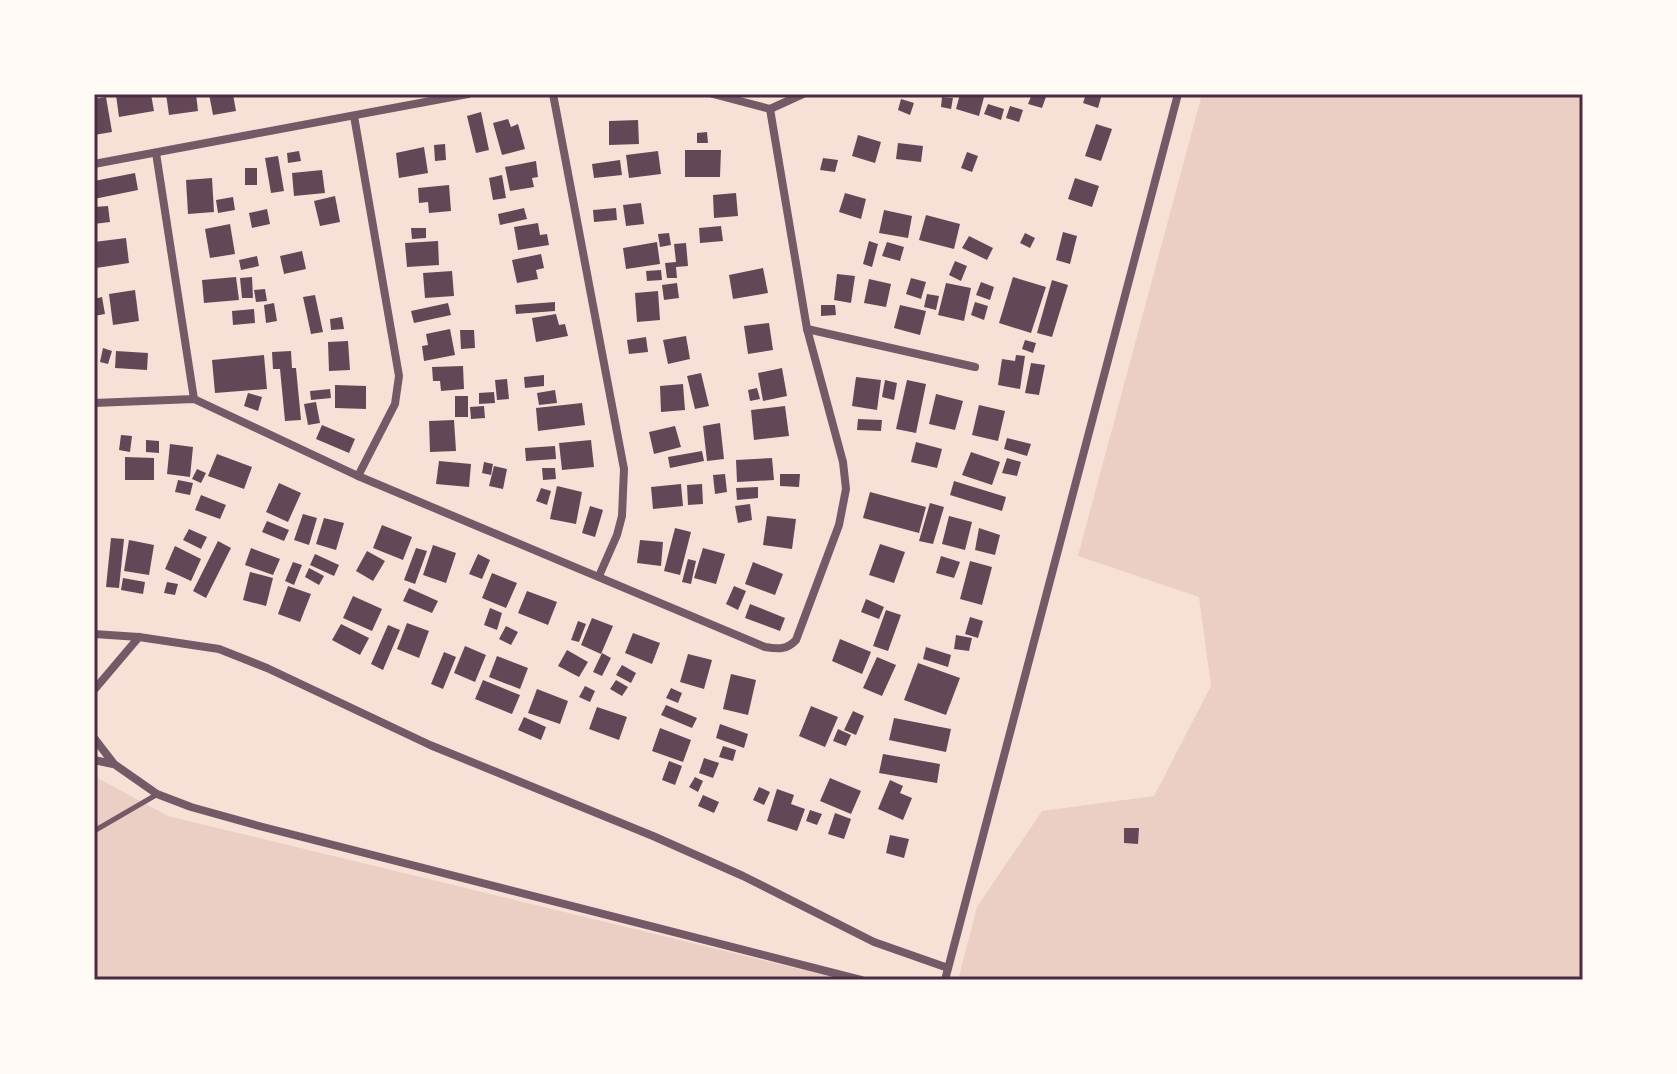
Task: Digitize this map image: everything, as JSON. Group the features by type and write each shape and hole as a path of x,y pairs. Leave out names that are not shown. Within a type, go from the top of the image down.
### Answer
{"street":[{"path":"94,164 468,94"},
{"path":"553,94 624,469 622,516 599,576"},
{"path":"713,94 770,109 803,94"},
{"path":"945,980 1178,94"},
{"path":"94,403 194,399 358,476 765,647 784,648 791,645 796,640 839,525 846,489 843,462 807,329 770,109"},
{"path":"354,116 399,376 395,404 358,476"},
{"path":"156,153 194,399"},
{"path":"807,329 975,367"},
{"path":"94,634 219,649 267,668 430,745 743,876 874,942 948,968"},
{"path":"94,690 139,637"},
{"path":"94,738 114,764 157,794 191,807 861,980"},
{"path":"94,760 114,764"}],"lane":[{"path":"94,831 157,794"}],"shaded area":[{"path":"1202,94 1583,94 1583,980 958,980 977,907 1042,811 1154,796 1211,686 1199,597 1078,556"},
{"path":"94,776 168,816 845,980 94,980"}],"building":[{"path":"151,94 154,111 119,117 116,95"},
{"path":"166,94 196,94 198,111 169,115"},
{"path":"209,94 233,94 236,111 213,115"},
{"path":"960,94 984,97 979,116 956,109"},
{"path":"1032,94 1047,94 1042,108 1028,104"},
{"path":"1086,94 1102,94 1098,108 1083,103"},
{"path":"106,97 112,132 94,135 94,99"},
{"path":"942,97 953,98 951,109 941,107"},
{"path":"901,99 914,103 910,115 898,110"},
{"path":"988,104 1004,109 1001,120 984,114"},
{"path":"1010,106 1023,110 1019,122 1006,118"},
{"path":"481,112 489,150 476,153 467,116"},
{"path":"508,119 511,127 518,124 525,149 502,155 493,123"},
{"path":"638,120 639,144 609,145 609,121"},
{"path":"1096,124 1112,129 1101,161 1085,156"},
{"path":"707,132 708,143 697,143 697,133"},
{"path":"858,135 881,142 875,163 852,156"},
{"path":"898,143 923,146 921,162 896,159"},
{"path":"445,144 446,160 435,161 434,145"},
{"path":"424,147 428,173 399,178 396,153"},
{"path":"685,150 721,150 720,177 685,177"},
{"path":"299,151 301,161 288,163 287,153"},
{"path":"658,151 661,174 629,178 626,155"},
{"path":"967,152 978,156 972,172 961,168"},
{"path":"278,156 284,191 271,193 265,158"},
{"path":"823,158 838,160 835,172 820,170"},
{"path":"620,160 622,175 594,178 592,164"},
{"path":"536,161 538,177 532,178 534,187 510,191 505,167"},
{"path":"245,168 257,168 257,185 245,185"},
{"path":"322,170 325,193 294,196 292,173"},
{"path":"135,173 138,190 94,199 94,181"},
{"path":"502,175 506,198 493,200 489,178"},
{"path":"212,178 214,212 188,214 186,180"},
{"path":"1075,178 1099,186 1092,207 1068,199"},
{"path":"449,185 451,211 429,213 428,202 419,203 418,188"},
{"path":"736,193 738,216 714,218 713,195"},
{"path":"845,193 866,199 861,219 839,212"},
{"path":"335,196 340,222 320,226 314,201"},
{"path":"233,197 235,210 218,213 216,200"},
{"path":"641,203 644,224 626,226 623,205"},
{"path":"108,206 110,222 94,224 94,207"},
{"path":"524,208 527,219 500,225 498,214"},
{"path":"616,208 617,220 594,222 593,210"},
{"path":"267,209 270,224 252,228 249,213"},
{"path":"884,210 912,216 908,238 879,233"},
{"path":"926,215 960,224 954,249 919,240"},
{"path":"538,223 540,235 547,234 549,245 518,250 514,227"},
{"path":"230,224 235,254 210,258 205,229"},
{"path":"721,226 723,241 700,243 699,228"},
{"path":"411,228 426,228 426,238 412,239"},
{"path":"1063,232 1077,236 1070,264 1056,260"},
{"path":"669,233 671,245 660,247 658,234"},
{"path":"1025,233 1035,238 1030,248 1020,243"},
{"path":"969,236 993,248 987,260 962,248"},
{"path":"126,238 129,263 96,268 94,242"},
{"path":"438,241 439,265 407,267 405,243"},
{"path":"869,241 878,244 872,267 863,264"},
{"path":"657,242 660,264 626,269 623,248"},
{"path":"887,242 904,247 900,261 882,256"},
{"path":"686,243 688,266 676,267 677,278 667,278 665,263 676,262 674,244"},
{"path":"302,251 306,269 284,274 280,256"},
{"path":"541,254 544,268 536,270 538,279 517,283 512,260"},
{"path":"257,256 259,266 241,270 239,260"},
{"path":"955,261 967,266 961,281 949,275"},
{"path":"763,268 768,293 733,299 729,275"},
{"path":"661,270 662,280 647,281 646,271"},
{"path":"452,271 454,296 425,298 423,273"},
{"path":"837,274 855,276 851,303 834,300"},
{"path":"236,277 239,300 204,303 202,280"},
{"path":"252,277 253,298 242,298 240,278"},
{"path":"1013,277 1046,287 1031,333 999,323"},
{"path":"911,278 926,282 921,299 906,294"},
{"path":"869,279 891,284 886,307 864,303"},
{"path":"1052,280 1068,285 1052,337 1037,333"},
{"path":"981,282 994,287 990,300 976,295"},
{"path":"677,283 679,298 664,300 662,285"},
{"path":"946,283 971,288 964,321 938,315"},
{"path":"265,289 267,301 256,302 254,290"},
{"path":"135,290 139,321 113,325 109,294"},
{"path":"658,291 660,320 637,322 635,293"},
{"path":"927,294 939,296 936,310 924,307"},
{"path":"315,295 323,332 311,334 303,297"},
{"path":"102,297 105,314 94,316 94,299"},
{"path":"555,302 555,311 516,314 515,305"},
{"path":"975,302 988,306 984,320 971,315"},
{"path":"274,303 277,321 266,323 264,305"},
{"path":"448,303 451,315 414,323 411,311"},
{"path":"821,305 835,305 836,315 821,316"},
{"path":"900,305 926,311 920,335 894,328"},
{"path":"254,309 255,323 233,325 232,311"},
{"path":"556,314 559,325 565,324 568,336 536,342 532,318"},
{"path":"342,317 344,329 331,330 330,319"},
{"path":"769,323 773,350 748,354 744,326"},
{"path":"450,329 455,355 424,361 422,346 428,345 426,334"},
{"path":"460,330 474,330 475,348 461,349"},
{"path":"686,336 690,359 668,364 663,340"},
{"path":"646,337 648,352 629,354 627,340"},
{"path":"1025,340 1036,343 1033,353 1022,349"},
{"path":"348,341 350,370 329,371 328,342"},
{"path":"103,348 112,351 108,364 100,362"},
{"path":"116,351 148,353 147,370 115,368"},
{"path":"291,351 292,368 296,368 301,420 285,421 280,369 273,369 272,352"},
{"path":"264,355 267,389 215,393 212,360"},
{"path":"1016,355 1025,356 1020,389 998,385 1002,359 1015,361"},
{"path":"1031,363 1045,365 1039,395 1025,393"},
{"path":"463,366 464,389 441,391 440,381 433,381 432,367"},
{"path":"782,368 787,396 763,401 758,373"},
{"path":"701,373 709,406 695,409 687,376"},
{"path":"544,375 544,386 525,388 524,377"},
{"path":"856,377 881,380 877,410 852,406"},
{"path":"507,379 509,399 497,400 495,380"},
{"path":"885,380 897,383 894,400 882,397"},
{"path":"907,380 926,384 916,433 896,429"},
{"path":"683,384 685,410 661,412 660,386"},
{"path":"335,385 366,386 366,409 335,408"},
{"path":"757,388 760,399 750,401 748,390"},
{"path":"330,389 331,398 311,400 310,391"},
{"path":"555,390 557,403 539,405 537,393"},
{"path":"494,392 495,403 479,404 479,393"},
{"path":"248,393 262,397 258,411 244,406"},
{"path":"936,394 963,401 955,430 929,424"},
{"path":"455,396 468,396 468,417 455,417"},
{"path":"316,402 320,423 308,425 304,404"},
{"path":"582,403 585,425 538,431 536,408"},
{"path":"979,405 1005,411 998,441 972,435"},
{"path":"484,406 485,418 471,419 470,407"},
{"path":"785,406 789,436 754,440 751,410"},
{"path":"858,419 882,420 881,431 857,430"},
{"path":"454,420 456,451 430,452 429,421"},
{"path":"720,423 724,459 707,461 703,426"},
{"path":"322,425 355,439 349,453 316,439"},
{"path":"675,426 681,447 654,454 649,432"},
{"path":"121,435 132,436 130,452 119,450"},
{"path":"1007,438 1031,444 1027,456 1004,449"},
{"path":"146,440 159,441 159,453 146,452"},
{"path":"591,440 594,467 562,470 559,443"},
{"path":"916,442 942,449 937,468 911,462"},
{"path":"170,444 193,447 190,477 167,474"},
{"path":"555,446 556,459 526,461 525,448"},
{"path":"702,451 704,461 670,468 668,457"},
{"path":"971,452 1000,462 992,485 962,475"},
{"path":"217,454 252,467 244,489 208,476"},
{"path":"125,457 154,458 154,480 125,480"},
{"path":"772,458 774,480 737,482 736,460"},
{"path":"1007,458 1021,462 1017,476 1002,473"},
{"path":"439,461 471,464 469,487 436,484"},
{"path":"484,462 493,464 491,475 482,473"},
{"path":"494,466 507,469 503,489 489,486"},
{"path":"542,468 555,468 556,479 543,480"},
{"path":"197,469 206,473 201,483 192,479"},
{"path":"725,474 727,492 715,494 713,475"},
{"path":"780,474 800,474 799,487 780,486"},
{"path":"178,480 193,483 190,495 175,492"},
{"path":"954,481 1006,497 1002,511 950,495"},
{"path":"279,483 301,493 288,522 266,512"},
{"path":"681,484 683,506 653,509 651,487"},
{"path":"702,484 703,504 688,505 687,485"},
{"path":"557,486 582,492 576,524 550,519"},
{"path":"758,487 758,498 737,500 736,488"},
{"path":"541,488 551,491 547,505 536,501"},
{"path":"870,492 926,507 919,533 863,518"},
{"path":"201,495 226,505 220,519 195,510"},
{"path":"930,503 944,507 933,544 919,541"},
{"path":"750,504 752,520 738,523 735,506"},
{"path":"590,506 603,510 595,537 582,533"},
{"path":"303,514 317,518 309,545 294,540"},
{"path":"767,516 796,519 792,549 763,545"},
{"path":"949,516 972,522 965,550 942,544"},
{"path":"324,518 344,523 336,550 316,544"},
{"path":"267,521 289,530 284,541 262,532"},
{"path":"382,525 412,537 403,560 373,548"},
{"path":"675,528 691,532 680,575 664,571"},
{"path":"979,528 1000,535 995,555 975,550"},
{"path":"189,529 207,537 201,549 183,540"},
{"path":"111,538 124,539 119,588 106,587"},
{"path":"129,540 154,545 149,575 124,571"},
{"path":"640,540 663,542 661,566 637,563"},
{"path":"218,541 231,548 206,598 193,591"},
{"path":"880,544 905,552 894,583 869,575"},
{"path":"433,545 456,553 446,583 423,575"},
{"path":"175,546 201,559 191,581 165,569"},
{"path":"251,548 280,559 273,575 245,565"},
{"path":"416,548 427,551 415,584 404,580"},
{"path":"703,548 725,554 716,584 694,578"},
{"path":"367,551 385,561 373,581 356,571"},
{"path":"315,554 339,565 334,576 310,565"},
{"path":"478,554 490,560 482,579 469,574"},
{"path":"941,556 960,562 954,578 936,573"},
{"path":"688,559 696,561 691,584 682,582"},
{"path":"970,561 992,567 982,605 960,599"},
{"path":"293,562 302,565 294,585 285,581"},
{"path":"753,562 783,574 775,595 745,584"},
{"path":"309,568 324,576 319,585 305,577"},
{"path":"250,572 273,578 266,606 243,600"},
{"path":"492,573 517,583 506,608 482,598"},
{"path":"123,578 145,582 143,594 121,590"},
{"path":"167,582 178,584 175,595 164,593"},
{"path":"288,586 311,594 300,622 278,614"},
{"path":"734,586 746,591 738,610 726,604"},
{"path":"409,588 438,601 432,613 403,601"},
{"path":"527,591 557,602 548,625 518,613"},
{"path":"353,596 382,609 372,631 343,618"},
{"path":"866,599 884,607 879,619 861,612"},
{"path":"750,604 785,618 780,631 745,618"},
{"path":"490,608 502,613 497,630 484,625"},
{"path":"886,610 901,615 888,651 873,646"},
{"path":"970,617 983,621 978,638 965,634"},
{"path":"592,618 613,626 601,654 581,645"},
{"path":"578,621 586,624 579,642 571,640"},
{"path":"407,623 429,631 419,658 397,649"},
{"path":"341,624 369,638 360,655 332,640"},
{"path":"388,625 400,630 383,670 371,664"},
{"path":"506,626 518,632 511,645 499,639"},
{"path":"633,633 660,643 652,664 625,653"},
{"path":"956,635 972,638 969,651 954,649"},
{"path":"840,639 871,652 862,674 832,661"},
{"path":"465,646 486,655 475,682 454,673"},
{"path":"926,647 951,655 948,667 923,659"},
{"path":"567,650 588,662 579,677 558,666"},
{"path":"444,652 456,657 443,689 431,684"},
{"path":"602,653 611,658 602,676 593,672"},
{"path":"688,654 712,660 704,689 680,682"},
{"path":"497,656 528,668 520,689 489,677"},
{"path":"877,657 896,665 882,696 863,688"},
{"path":"918,663 960,678 946,715 904,700"},
{"path":"622,665 636,673 631,683 616,675"},
{"path":"731,674 756,680 748,715 723,709"},
{"path":"483,680 520,695 512,714 475,699"},
{"path":"616,680 628,687 622,696 610,689"},
{"path":"585,686 595,691 590,702 579,697"},
{"path":"671,688 682,693 678,703 666,698"},
{"path":"537,689 568,701 560,724 528,713"},
{"path":"666,705 697,718 692,728 661,715"},
{"path":"811,706 838,717 825,747 799,736"},
{"path":"597,707 627,717 619,740 589,729"},
{"path":"853,711 864,716 856,735 844,730"},
{"path":"524,717 546,727 541,740 518,730"},
{"path":"894,718 951,729 946,752 889,740"},
{"path":"720,724 748,734 744,748 716,738"},
{"path":"660,728 691,740 683,762 652,751"},
{"path":"838,729 851,735 846,746 833,741"},
{"path":"723,746 736,750 733,761 719,757"},
{"path":"883,754 940,764 937,783 879,773"},
{"path":"704,758 719,763 713,778 699,773"},
{"path":"669,761 682,766 675,785 662,780"},
{"path":"695,777 703,781 698,792 689,787"},
{"path":"830,778 861,791 851,814 820,801"},
{"path":"890,780 903,786 900,793 912,798 903,820 878,809"},
{"path":"759,787 770,792 764,805 753,800"},
{"path":"777,789 794,795 791,804 805,809 797,831 767,821"},
{"path":"703,795 719,802 714,813 698,806"},
{"path":"810,810 822,814 817,825 806,821"},
{"path":"835,813 851,819 844,839 828,834"},
{"path":"1124,828 1139,828 1138,844 1124,843"},
{"path":"890,835 909,839 904,858 886,853"}]}
